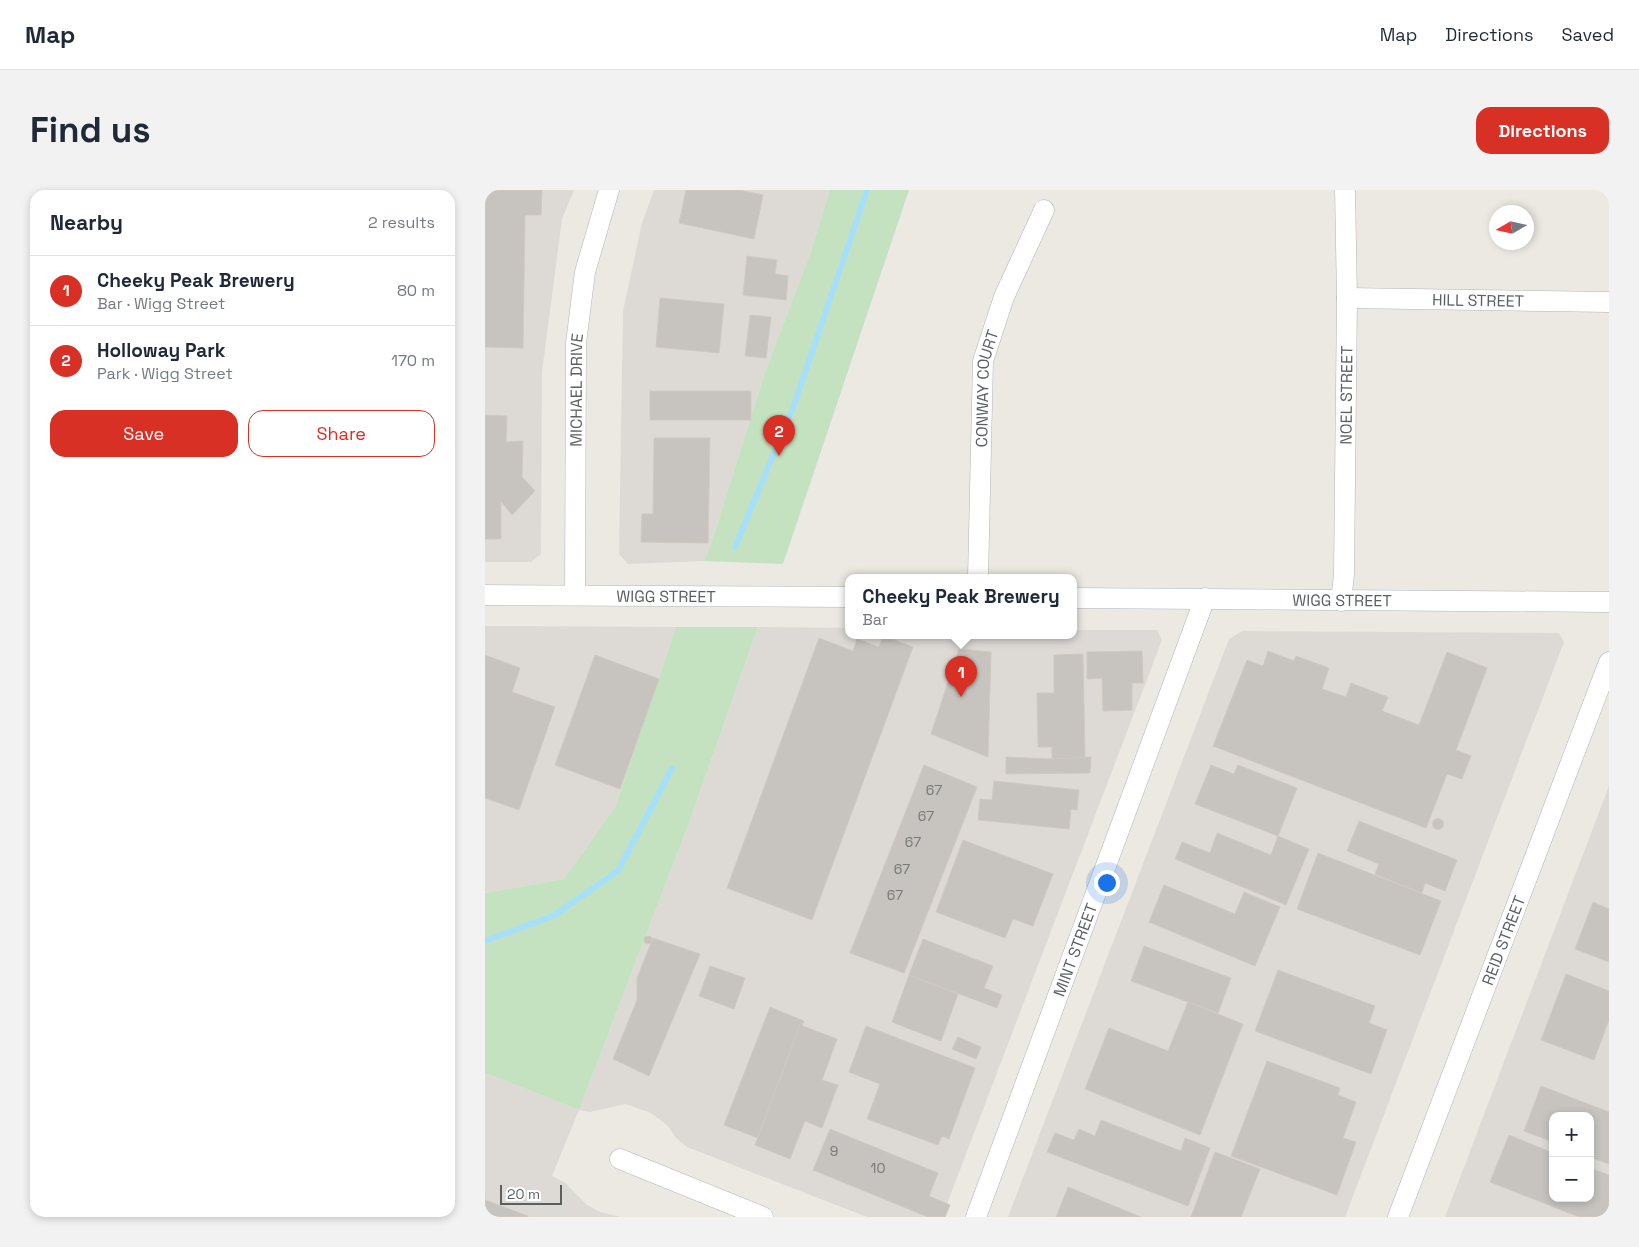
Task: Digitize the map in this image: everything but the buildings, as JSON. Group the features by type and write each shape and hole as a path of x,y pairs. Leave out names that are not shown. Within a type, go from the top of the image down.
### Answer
{"street":[{"name":"MICHAEL DRIVE","path":"575,595 575,343 585,272 609,190"},
{"name":"NOEL STREET","path":"1341,601 1347,298 1345,190"},
{"name":"CONWAY COURT","path":"978,574 983,361 1004,297 1044,210"},
{"name":"HILL STREET","path":"1347,298 1609,302"},
{"name":"WIGG STREET","path":"485,595 845,597"},
{"name":"WIGG STREET","path":"1077,598 1609,602"},
{"name":"MINT STREET","path":"977,1217 1205,598"},
{"name":"REID STREET","path":"1398,1217 1609,662"},
{"path":"619,1160 763,1217"}],"shaded area":[{"path":"485,190 574,190 562,219 542,372 541,554 531,562 485,562"},
{"path":"654,190 830,190 810,254 765,372 704,561 628,564 619,554 623,311 642,223"},
{"path":"485,626 676,627 615,807 564,879 485,893"},
{"path":"758,627 845,628 845,639 1077,639 1077,630 1157,630 1162,640 942,1217 867,1217 687,1147 676,1138 668,1126 651,1113 625,1104 590,1112 579,1110 689,823"},
{"path":"1242,631 1559,633 1564,642 1345,1217 1008,1217 1229,639"},
{"path":"1609,786 1609,1217 1445,1217"},
{"path":"485,1073 579,1110 552,1176 564,1182 587,1205 600,1212 621,1217 485,1217"}],"green space":[{"path":"830,190 909,190 783,564 704,561 765,372 810,254"},
{"path":"676,627 758,627 689,823 579,1110 485,1073 485,893 564,879 615,807"}],"waterway":[{"path":"735,547 794,405 867,190"},
{"path":"485,941 553,916 618,871 672,768"}],"place":[{"name":"Holloway Park","path":"779,456"},
{"name":"Cheeky Peak Brewery","path":"961,697"}]}
